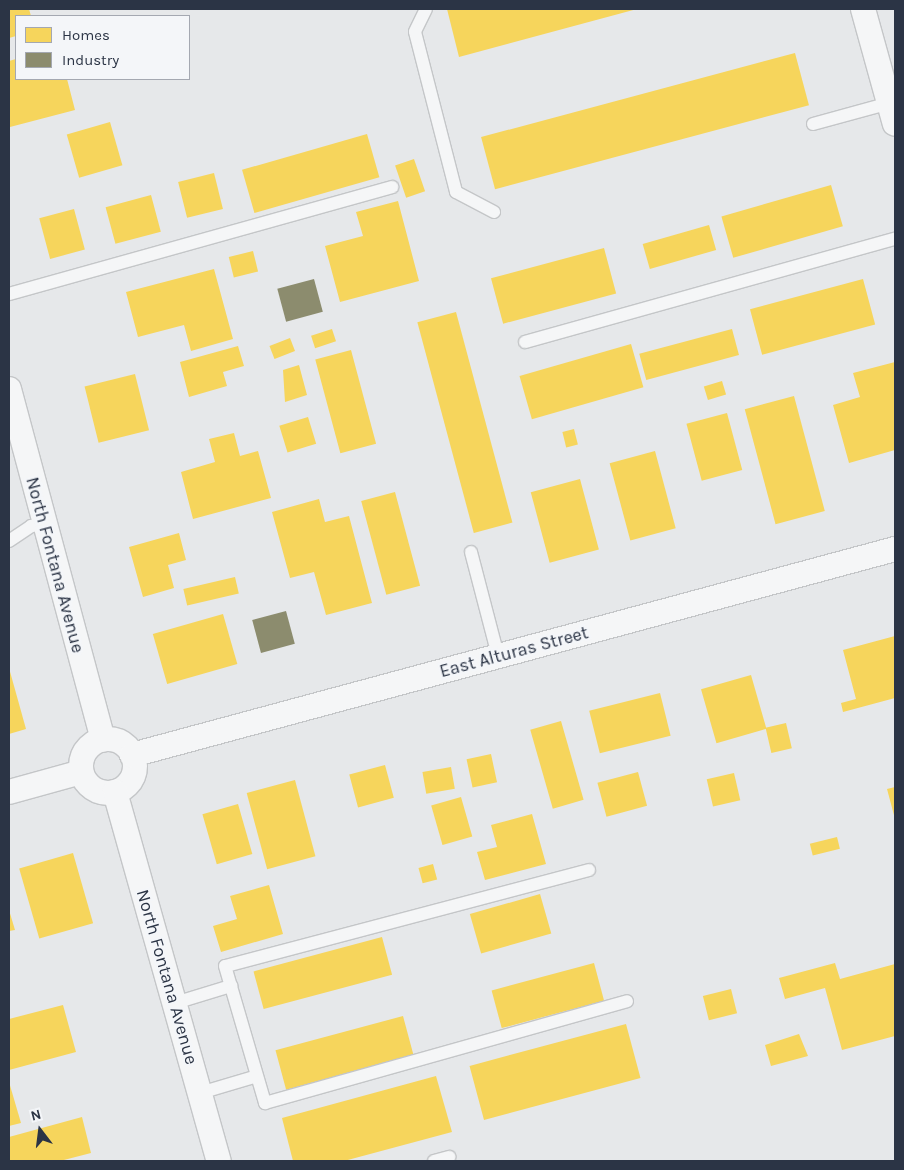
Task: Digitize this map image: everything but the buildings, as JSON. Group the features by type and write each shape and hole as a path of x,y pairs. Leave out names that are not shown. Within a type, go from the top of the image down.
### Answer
{"street":[{"path":"863,9 892,113"},
{"name":"North Fontana Avenue","path":"9,389 14,435 44,524 103,740"},
{"name":"East Alturas Street","path":"132,755 895,549"},
{"path":"103,740 119,742 132,755 132,779 115,792 91,788 81,772 83,754 103,740"},
{"path":"9,792 81,772"},
{"name":"North Fontana Avenue","path":"115,792 219,1161"}],"lane":[{"path":"426,9 415,32 456,192 494,212"},
{"path":"813,124 892,113"},
{"path":"9,294 392,188"},
{"path":"525,342 895,239"},
{"path":"9,541 31,526 44,524"},
{"path":"471,552 498,656"},
{"path":"589,870 225,966 265,1103 627,1002"},
{"path":"174,1003 231,986"},
{"path":"200,1093 257,1076"},
{"path":"434,1161 449,1157"}]}
